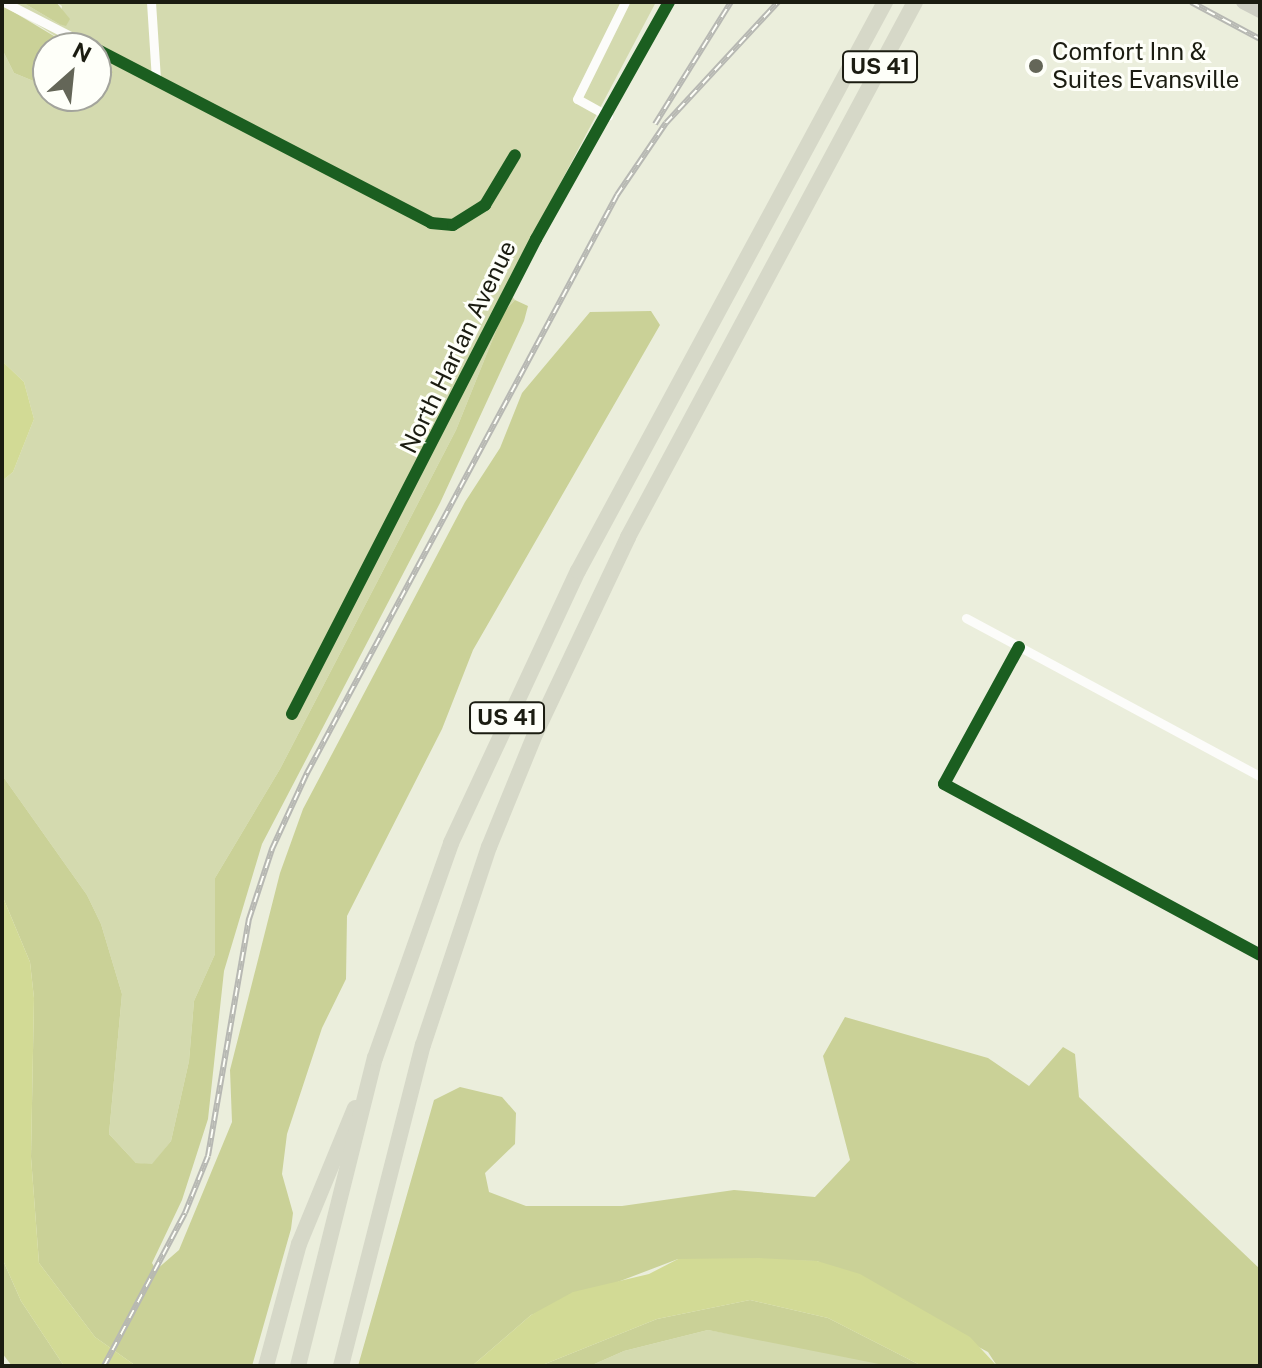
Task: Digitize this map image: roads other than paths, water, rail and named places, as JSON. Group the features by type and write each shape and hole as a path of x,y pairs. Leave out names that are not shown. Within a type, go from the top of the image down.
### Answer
{"highway":[{"name":"US 41","path":"299,1363 375,1058 451,843 521,687 578,571 885,2"},
{"name":"US 41","path":"342,1360 423,1045 489,847 536,732 628,537 915,2"},
{"path":"267,1364 299,1244 375,1058"}],"main road":[{"path":"1243,2 1260,11"}],"street":[{"path":"4,2 63,32"},
{"path":"151,2 156,80"},
{"path":"608,116 577,99 625,2"},
{"name":"North Harlan Avenue","path":"292,714 536,239 608,116 669,2"},
{"path":"112,57 431,223 453,225 485,205 515,155"},
{"path":"966,618 1260,776"},
{"path":"1019,647 944,784 1260,955"}],"railway":[{"path":"655,124 731,2"},
{"path":"104,1366 185,1213 208,1156 249,919 272,849 307,773 617,195 666,123 778,2"},
{"path":"1191,2 1260,39"}],"place":[{"name":"Comfort Inn & Suites Evansville","path":"1036,66"}]}
